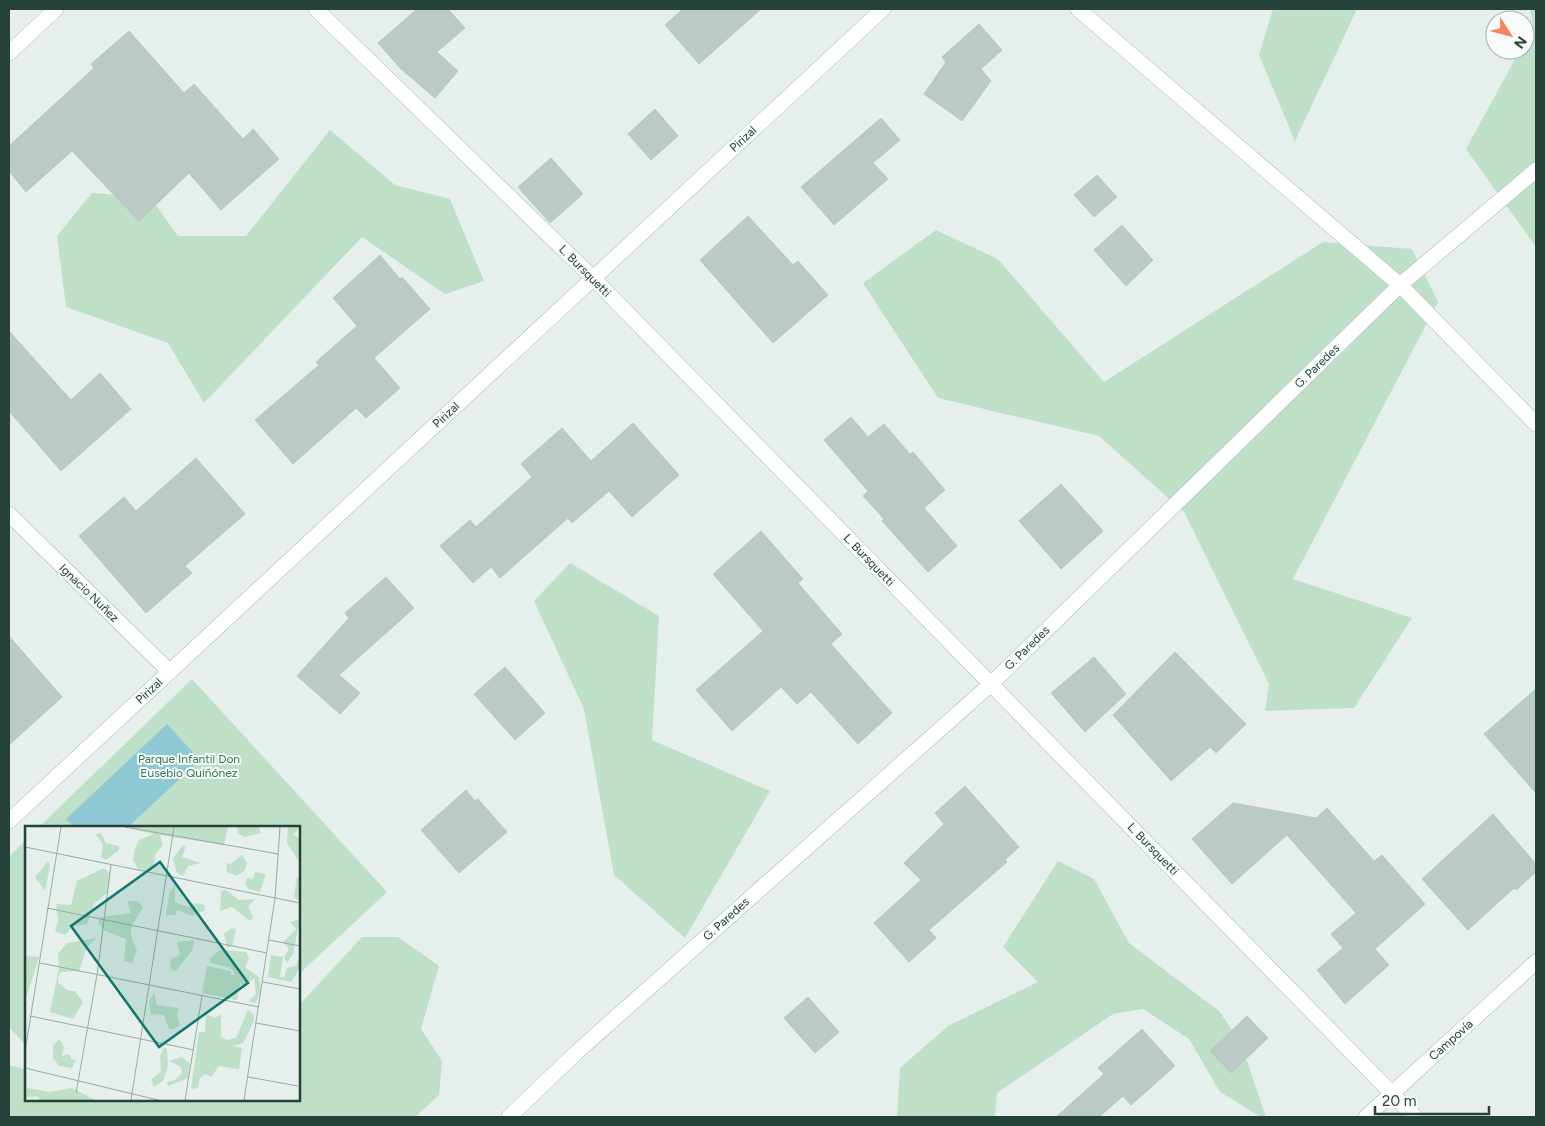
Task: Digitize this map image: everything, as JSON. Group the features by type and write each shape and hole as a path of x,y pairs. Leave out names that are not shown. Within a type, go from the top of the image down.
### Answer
{"street":[{"path":"9,53 56,9"},
{"name":"L. Bursquetti","path":"316,9 594,279 1415,1117"},
{"name":"Pirizal","path":"9,821 594,279 882,9"},
{"path":"1078,9 1400,285 1536,424"},
{"name":"G. Paredes","path":"509,1117 578,1051 991,684 1400,285 1536,170"},
{"name":"Ignacio Nuñez","path":"9,514 170,672"},
{"name":"Campovía","path":"1366,1117 1536,962"}],"green space":[{"path":"1273,9 1357,9 1295,141 1259,55"},
{"path":"1536,9 1536,247 1466,149 1515,60 1535,60 1535,10 1530,10"},
{"path":"330,130 395,185 450,199 484,281 445,294 362,237 204,403 168,343 66,307 57,236 92,193 150,197 178,236 246,236"},
{"path":"936,230 998,259 1104,382 1323,242 1412,249 1438,302 1293,579 1412,618 1354,708 1265,711 1269,684 1184,512 1099,436 938,398 863,283"},
{"path":"570,563 659,616 652,740 770,791 685,938 614,875 584,709 534,601"},
{"name":"Parque Infantil Don Eusebio Quiñónez","path":"192,679 387,892 300,973 300,826 40,826"},
{"path":"25,841 25,1045 9,1027 9,857"},
{"path":"1058,861 1094,879 1129,943 1219,1011 1241,1043 1266,1117 1261,1117 1220,1092 1189,1039 1143,1009 1113,1014 997,1093 995,1117 897,1117 900,1068 948,1026 1038,982 1003,947"},
{"path":"362,937 398,937 439,966 421,1029 442,1061 439,1095 415,1117 9,1117 9,1065 25,1070 25,1101 300,1101 300,1004"}],"water":[{"path":"167,724 200,760 129,826 73,826 66,819"}],"building":[{"path":"417,9 448,9 465,28 437,52 458,71 435,98 401,69 378,43"},
{"path":"683,9 761,9 699,64 665,25"},
{"path":"979,24 1002,50 981,69 991,81 962,121 924,94 946,62 942,57"},
{"path":"129,31 184,93 194,84 243,139 253,129 279,159 221,210 189,173 139,221 72,151 26,192 9,171 9,146 94,68 91,64"},
{"path":"655,109 678,136 651,160 628,134"},
{"path":"881,118 900,140 873,163 888,179 834,225 801,187"},
{"path":"551,158 583,194 550,223 518,187"},
{"path":"1097,175 1117,197 1094,217 1074,195"},
{"path":"748,216 793,265 798,261 828,295 773,343 700,260"},
{"path":"1122,225 1153,260 1126,286 1094,250"},
{"path":"380,255 400,279 402,277 430,309 374,358 400,388 366,418 356,408 293,464 255,420 319,365 316,362 357,326 333,298"},
{"path":"9,331 71,400 100,373 131,409 61,471 9,411"},
{"path":"851,417 868,437 884,424 910,454 913,452 945,490 924,508 957,546 928,572 882,521 884,519 863,496 868,491 824,440"},
{"path":"633,423 679,475 632,517 609,491 572,523 568,518 500,578 491,567 473,583 440,546 470,520 476,527 532,477 521,464 562,428 591,461"},
{"path":"196,458 245,514 185,566 192,573 146,613 79,536 124,497 136,511"},
{"path":"1061,484 1103,531 1061,569 1019,521"},
{"path":"761,531 803,579 798,583 842,634 831,644 892,713 858,744 811,692 797,704 781,687 732,731 696,690 763,631 713,574"},
{"path":"386,577 414,608 339,675 360,693 340,714 297,676 349,618 345,613"},
{"path":"9,636 62,697 9,745"},
{"path":"1175,652 1246,724 1216,753 1210,747 1171,781 1113,715"},
{"path":"1094,657 1126,694 1085,732 1051,693"},
{"path":"505,667 545,713 515,740 474,694"},
{"path":"1536,689 1536,793 1484,734"},
{"path":"965,786 1019,847 1005,860 1007,862 929,930 936,938 909,962 874,923 921,880 904,863 944,824 935,813"},
{"path":"466,790 475,801 478,799 507,832 459,873 421,830"},
{"path":"1233,803 1316,818 1327,808 1374,861 1382,855 1425,904 1375,949 1389,965 1345,1004 1317,970 1343,948 1331,934 1356,913 1287,835 1232,884 1192,839"},
{"path":"1493,814 1536,864 1536,872 1516,890 1514,888 1468,930 1422,879"},
{"path":"808,997 839,1032 815,1053 784,1018"},
{"path":"1247,1016 1268,1038 1231,1073 1210,1051"},
{"path":"1142,1029 1175,1066 1131,1105 1123,1096 1099,1117 1056,1117 1104,1074 1098,1068"}]}
